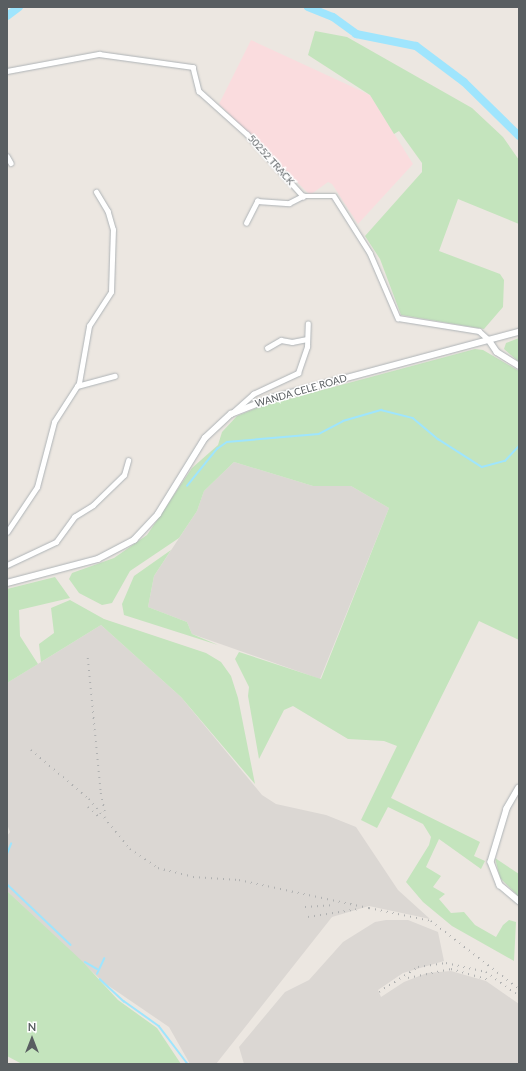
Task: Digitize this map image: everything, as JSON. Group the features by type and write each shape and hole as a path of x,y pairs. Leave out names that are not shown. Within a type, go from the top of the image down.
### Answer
{"street":[{"name":"50252 TRACK","path":"7,72 91,54 191,65 195,69 199,90 252,139 303,196"},
{"path":"7,156 11,163"},
{"path":"7,532 37,487 54,422 77,386 91,322 108,299 112,280 112,224 96,192"},
{"path":"246,223 257,201 288,204 303,196 334,196 370,253 398,318 479,331 489,340 497,352 519,366"},
{"path":"231,414 252,394 298,373 307,339 308,324"},
{"name":"WANDA CELE ROAD","path":"7,583 98,559 134,540 158,514 205,438 231,414 272,398 519,332"},
{"path":"267,348 281,340 292,342 307,339"},
{"path":"77,386 115,376"},
{"path":"7,565 56,542 74,517 93,505 124,475 128,461"},
{"path":"519,788 507,809 490,862 500,886 519,901"}],"shaded area":[{"path":"251,40 370,95 413,164 358,224 332,184 328,182 310,195 219,104"},
{"path":"234,462 313,486 351,486 389,508 320,679 192,634 187,622 148,607 154,576 197,511 204,491"},
{"path":"101,625 181,697 262,795 276,804 326,815 356,827 398,890 430,919 369,906 332,917 216,1064 190,1064 169,1027 103,982 7,891 7,836 10,832 7,824 7,683"},
{"path":"386,920 408,920 438,932 444,961 403,973 378,990 381,997 404,982 427,973 451,971 486,981 519,1004 519,1064 244,1064 239,1047 285,992 309,980 343,942 375,922"}],"green space":[{"path":"315,31 347,37 472,108 503,137 519,160 519,224 458,199 439,251 500,274 504,280 503,307 484,329 401,315 380,259 365,236 422,172 422,163 399,131 394,134 370,95 308,55"},
{"path":"519,338 519,362 504,349 506,343"},
{"path":"475,349 483,350 519,371 519,640 479,621 391,798 480,842 474,856 485,861 481,869 439,839 426,867 441,876 433,887 445,894 439,899 451,913 464,912 475,925 496,937 503,925 509,920 516,922 514,961 452,926 423,902 406,882 429,845 431,837 423,824 388,807 377,828 361,820 397,746 384,741 348,739 293,706 284,710 259,759 248,696 249,687 235,659 239,652 321,679 389,508 351,486 313,486 234,462 204,491 197,511 179,538 130,571 112,603 102,605 79,593 69,579 72,573 114,558 147,535 192,468 218,445 222,432 237,416 259,407"},
{"path":"171,550 154,576 148,607 187,622 192,634 218,645 124,615 122,604 134,576"},
{"path":"55,577 70,598 19,610 20,636 38,664 7,683 7,589"},
{"path":"70,600 104,619 206,653 221,662 231,676 238,698 255,784 181,697 101,625 41,662 39,644 54,633 51,608"},
{"path":"495,858 519,874 519,897 500,878"},
{"path":"7,891 82,961 118,1000 157,1028 181,1064 22,1064 7,1056"}],"waterway":[{"path":"7,16 19,7"},
{"path":"308,7 333,17 356,34 416,46 464,82 519,136"},
{"path":"187,486 217,449 227,442 319,434 343,421 381,410 413,418 438,439 482,467 505,461 519,446"},
{"path":"7,854 11,844"},
{"path":"7,884 71,945"},
{"path":"97,974 104,959"},
{"path":"85,962 97,969"},
{"path":"100,979 124,1001 159,1026 188,1064"}],"railway":[{"path":"88,658 101,793 106,816"},
{"path":"31,750 89,799 130,849 158,868 193,877 239,880 373,909"},
{"path":"88,807 99,817"},
{"path":"305,907 335,905"},
{"path":"369,908 431,921 519,989"},
{"path":"308,917 358,909"},
{"path":"379,992 418,967 446,963 486,972 519,996"},
{"path":"408,978 451,969 489,980"}]}
